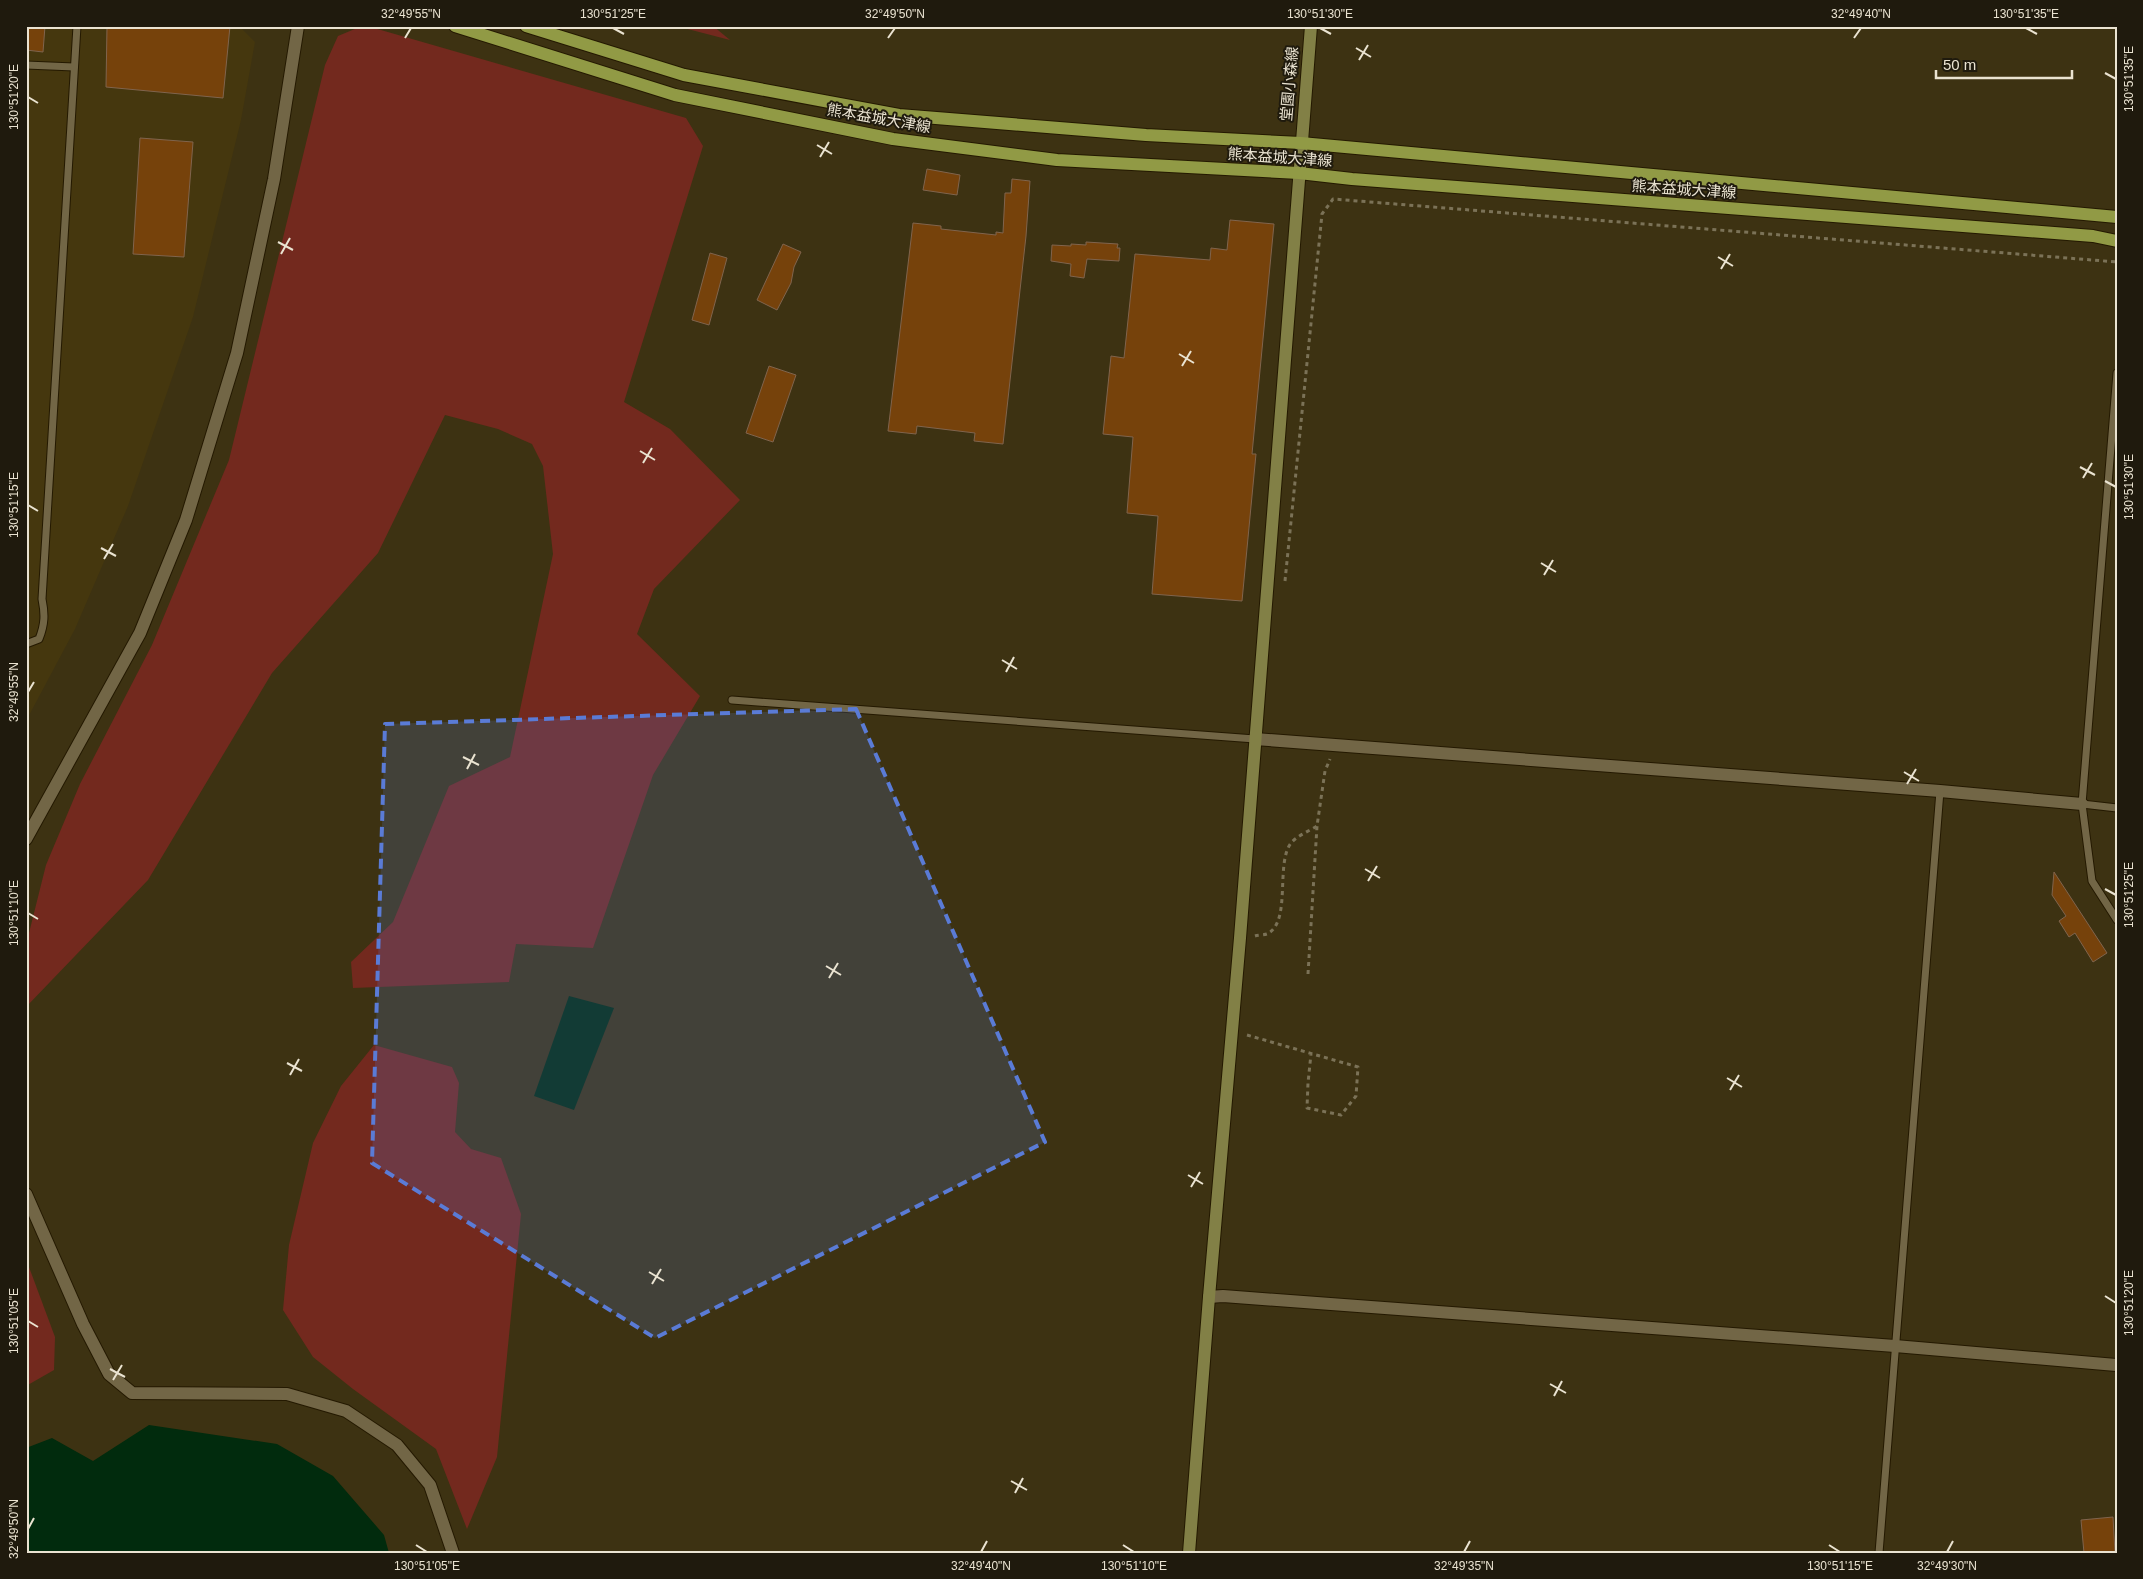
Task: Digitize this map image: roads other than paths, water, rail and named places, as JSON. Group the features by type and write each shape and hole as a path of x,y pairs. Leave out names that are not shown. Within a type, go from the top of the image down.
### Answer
{"main road":[{"name":"熊本益城大津線","path":"455,26 674,95 893,139 1057,160 1299,173 1372,181 2093,236 2117,241"},
{"name":"熊本益城大津線","path":"526,26 684,75 899,116 1146,135 1301,144 2117,217"}],"street":[{"path":"26,839 140,633 186,520 238,353 274,179 298,26"},
{"name":"堂園小森線","path":"1189,1553 1240,938 1310,26"},
{"path":"1255,738 1334,746 1940,790 2082,804"},
{"path":"26,1194 83,1324 110,1374 132,1393 287,1394 346,1411 397,1445 430,1485 453,1553"},
{"path":"1209,1297 1233,1296 2116,1364"}],"lane":[{"path":"26,644 39,639 44,625 45,611 42,599 78,26"},
{"path":"26,65 74,67"},
{"path":"2117,373 2082,804 2092,881 2117,920"},
{"path":"732,700 1255,738"},
{"path":"1879,1553 1940,790"},
{"path":"2082,804 2117,808"}]}
